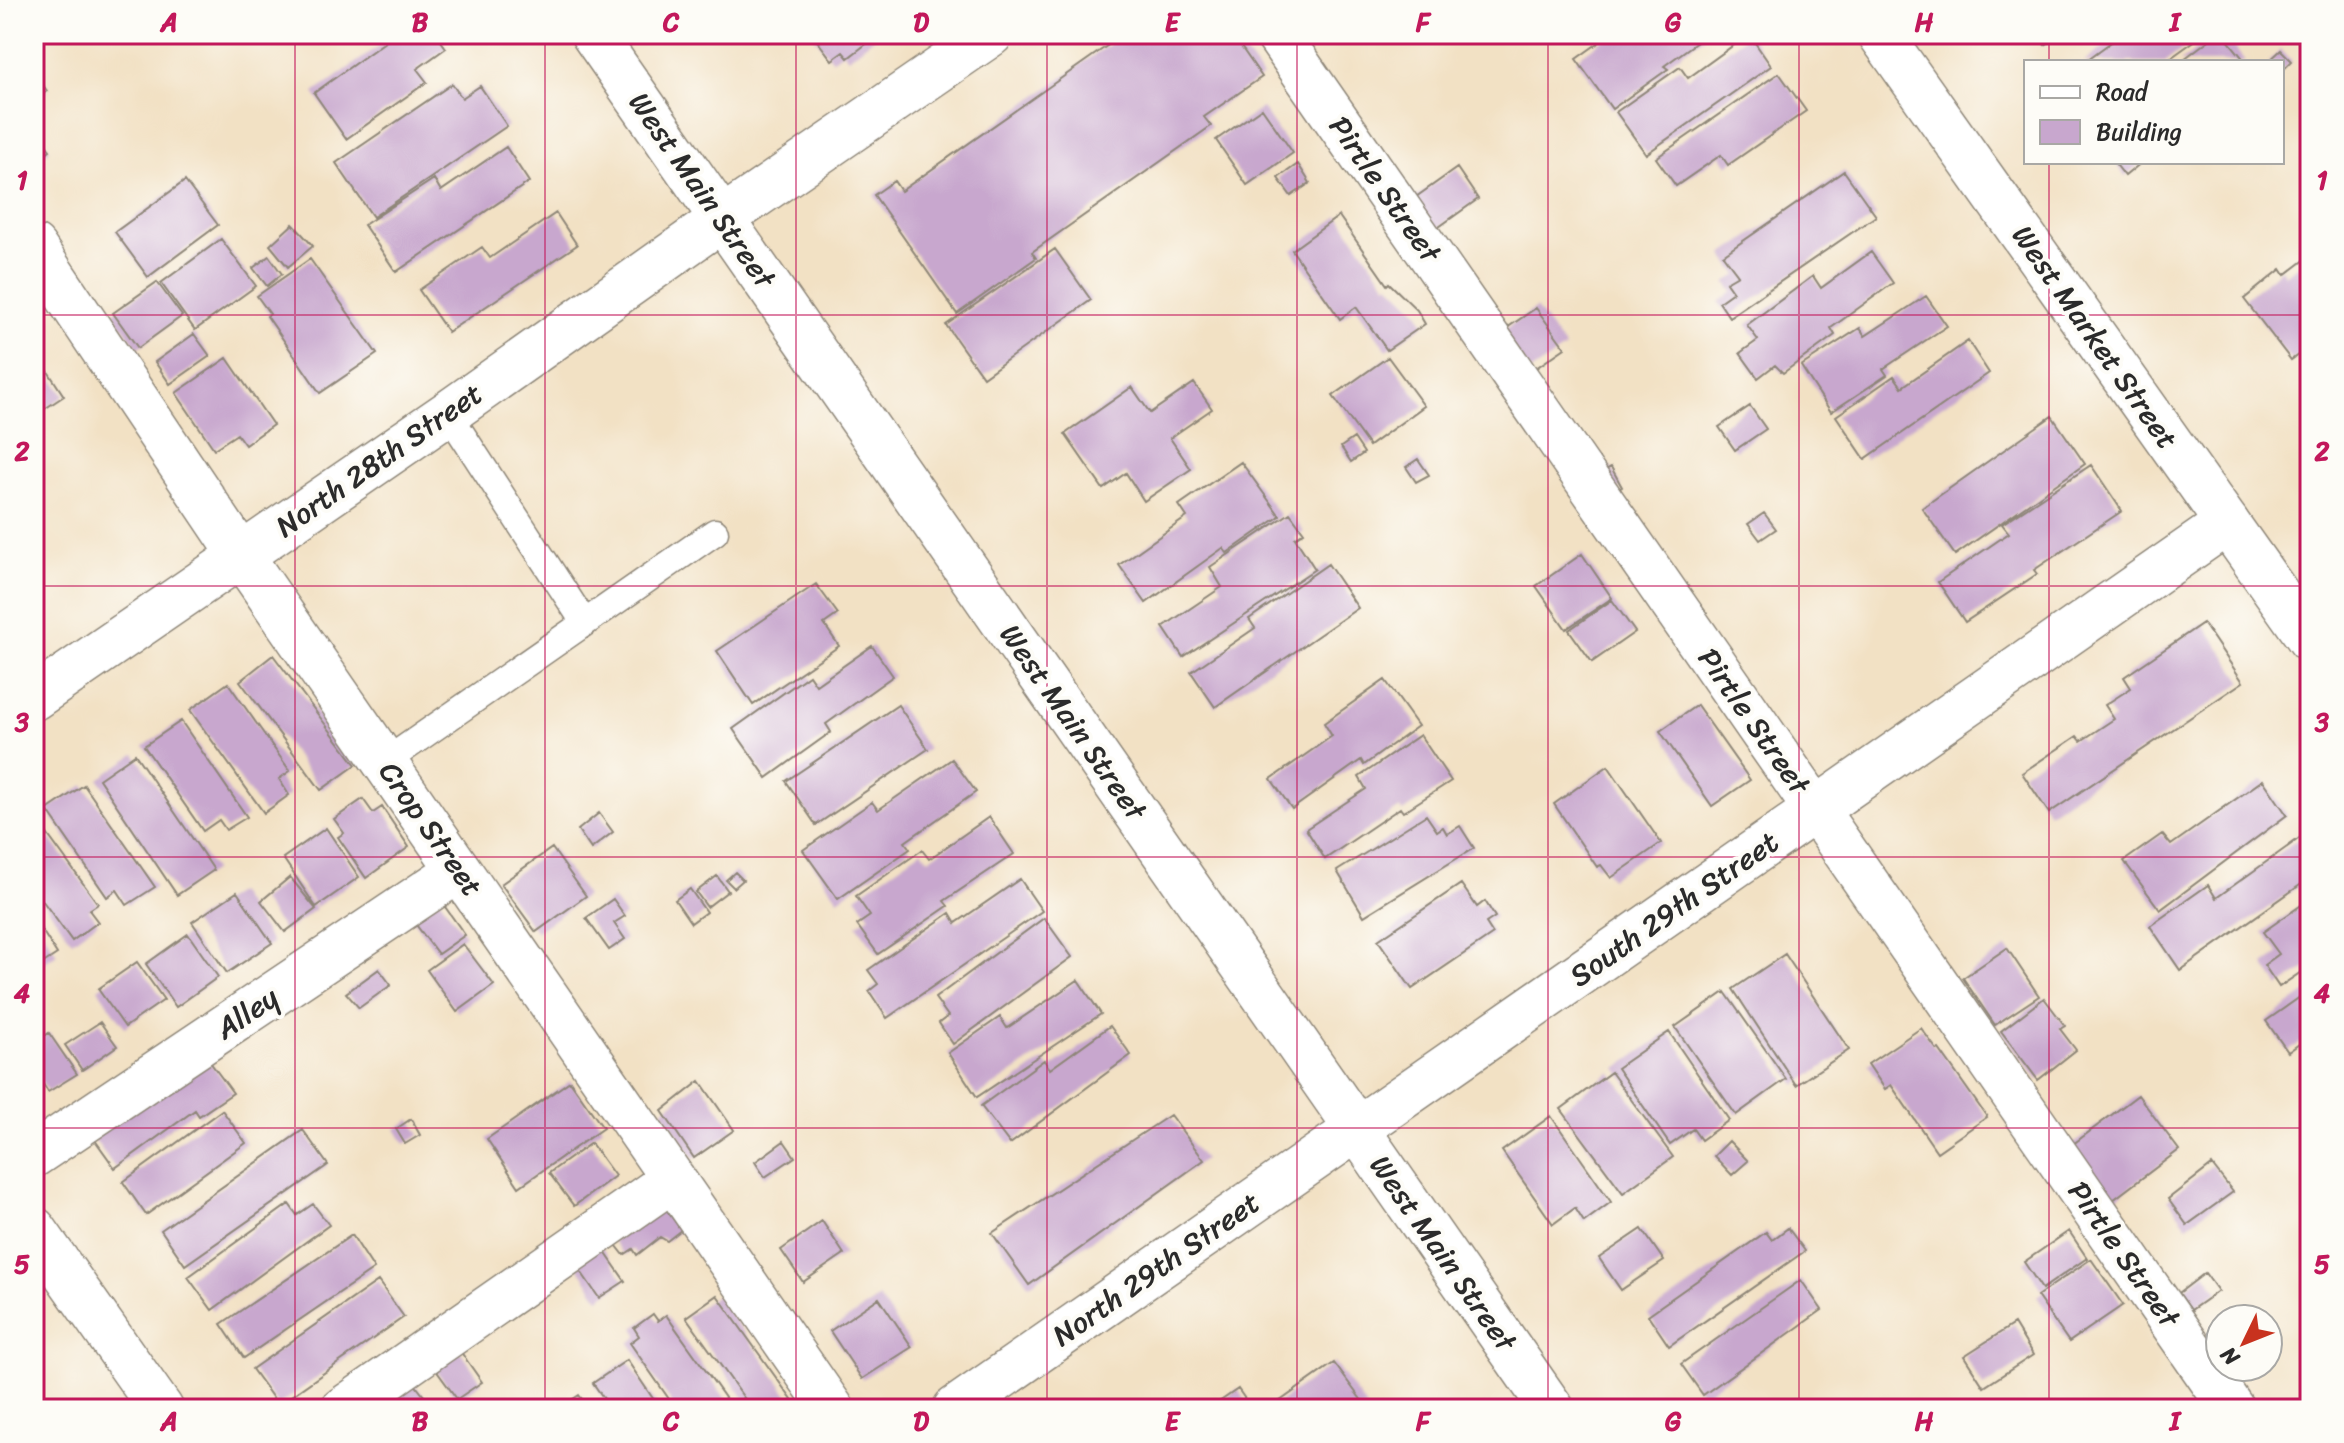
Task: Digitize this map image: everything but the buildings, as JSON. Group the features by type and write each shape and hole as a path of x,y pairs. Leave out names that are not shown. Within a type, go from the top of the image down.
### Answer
{"street":[{"name":"West Main Street","path":"593,34 1552,1409"},
{"name":"North 28th Street","path":"34,698 991,34"},
{"name":"Pirtle Street","path":"1277,34 2232,1409"},
{"name":"West Market Street","path":"1880,34 2310,640"},
{"name":"Crop Street","path":"34,247 241,555 832,1409"},
{"name":"South 29th Street","path":"1357,1129 2227,523"},
{"name":"Alley","path":"34,1155 459,870"},
{"name":"North 29th Street","path":"955,1409 1357,1129"},
{"path":"343,1409 673,1179"},
{"path":"34,1229 161,1409"}],"lane":[{"path":"448,413 584,622"},
{"path":"385,762 715,532"}]}
